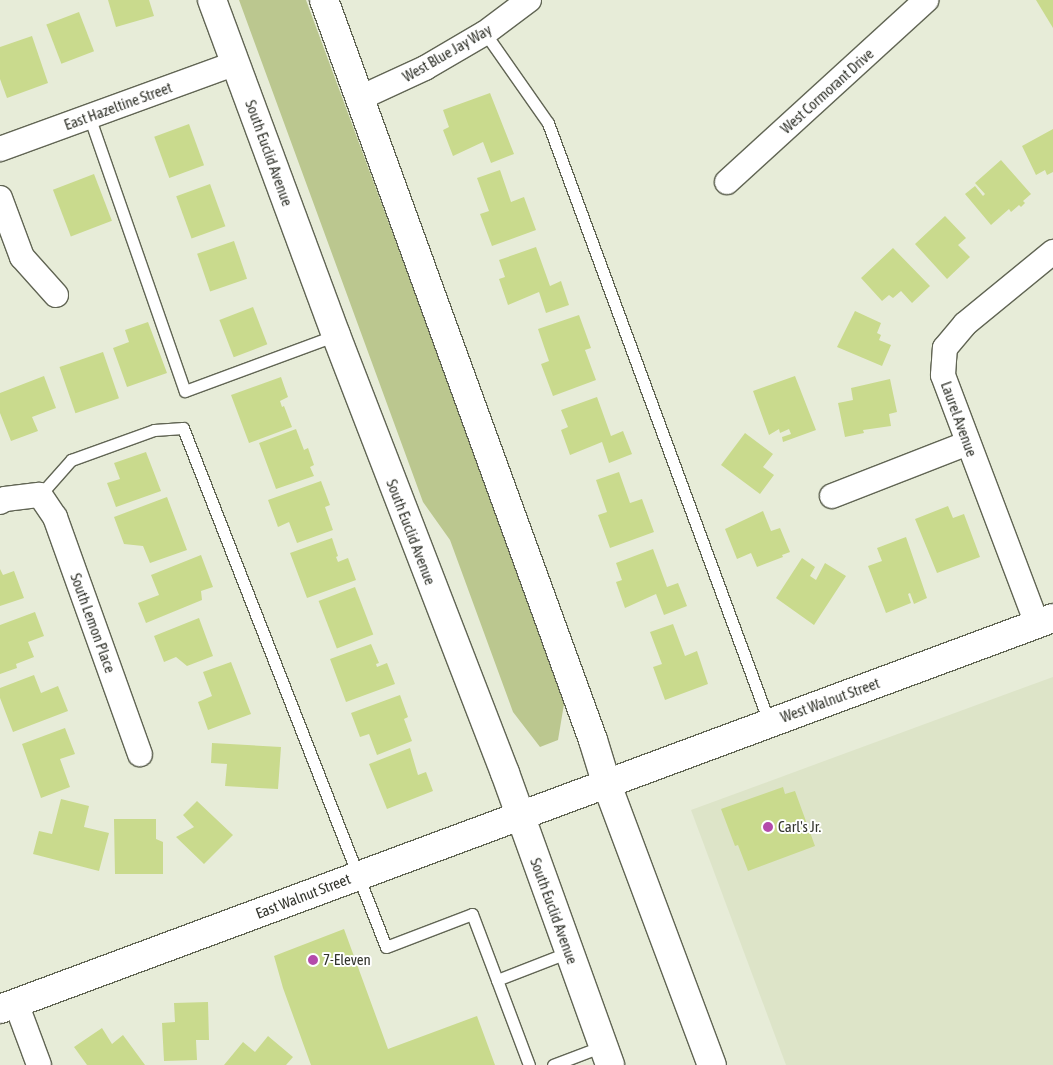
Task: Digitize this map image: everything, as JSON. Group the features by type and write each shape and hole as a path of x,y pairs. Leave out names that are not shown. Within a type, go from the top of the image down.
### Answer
{"main road":[{"name":"South Euclid Avenue","path":"212,0 336,335 505,773 606,1056"},
{"path":"324,0 594,740 606,782 712,1065"},
{"name":"West Walnut Street","path":"606,782 1045,621"},
{"name":"East Walnut Street","path":"8,1006 606,782"}],"street":[{"name":"West Blue Jay Way","path":"360,98 425,68 485,33 529,0"},
{"name":"West Cormorant Drive","path":"727,182 926,0"},
{"name":"East Hazeltine Street","path":"0,149 236,63"},
{"path":"0,198 22,257 56,295"},
{"name":"Laurel Avenue","path":"1045,621 968,443 943,375 945,348 964,324 1053,252"},
{"path":"832,496 968,443"},
{"path":"0,502 6,499 40,495"},
{"name":"South Lemon Place","path":"40,495 56,517 140,754"},
{"path":"8,1006 39,1065"}],"lane":[{"path":"485,33 548,123 769,722"},
{"path":"89,116 185,391 336,335"},
{"path":"40,495 71,460 154,430 183,428 386,947 472,914 529,1065"},
{"path":"497,980 569,952"},
{"path":"553,1065 606,1056"}],"shaded area":[{"path":"1053,677 1053,1065 786,1065 691,810"}],"green space":[{"path":"239,0 306,0 565,698 558,740 540,747 513,712 450,540 423,502"}],"building":[{"path":"108,0 149,0 154,16 116,27"},
{"path":"1036,0 1053,0 1053,28"},
{"path":"79,12 94,51 61,64 46,25"},
{"path":"32,36 48,83 7,98 0,79 0,47"},
{"path":"490,93 514,154 491,163 483,142 453,156 443,130 449,127 443,110"},
{"path":"189,124 204,165 169,178 154,137"},
{"path":"1053,129 1053,172 1047,175 1045,170 1036,175 1022,146"},
{"path":"1001,160 1031,194 1023,201 1025,203 1021,207 1019,205 1011,212 1009,209 991,225 965,194 975,186 983,196 985,194 975,183"},
{"path":"500,170 511,202 524,197 536,230 492,246 480,214 489,211 477,178"},
{"path":"94,174 112,221 71,236 53,190"},
{"path":"210,184 225,226 192,239 176,196"},
{"path":"945,216 966,238 958,245 970,257 947,279 915,244"},
{"path":"234,241 247,279 210,292 197,254"},
{"path":"536,247 550,286 561,281 569,305 546,313 539,292 508,305 499,279 505,277 499,260"},
{"path":"893,248 930,286 912,303 901,291 893,298 889,295 882,301 861,278"},
{"path":"253,307 267,344 234,357 219,320"},
{"path":"855,311 881,323 877,333 881,335 879,340 891,345 882,366 837,347"},
{"path":"579,315 591,348 585,350 596,380 553,396 541,364 549,361 538,329"},
{"path":"148,322 167,373 127,387 113,348 129,342 125,330"},
{"path":"103,352 119,398 75,413 60,367"},
{"path":"44,376 56,408 32,417 38,431 11,441 0,413 0,393"},
{"path":"795,376 816,430 783,442 782,437 791,434 789,429 780,433 779,429 769,435 753,391"},
{"path":"281,377 288,397 280,401 282,407 284,406 292,427 249,443 231,395"},
{"path":"890,379 897,412 889,414 891,426 863,430 864,433 845,437 838,403 853,400 851,388"},
{"path":"597,397 611,436 623,431 632,454 609,463 602,442 570,455 561,430 568,427 561,410"},
{"path":"296,429 304,450 308,448 314,465 310,467 314,476 276,489 259,443"},
{"path":"745,433 773,454 763,467 774,475 760,494 721,465"},
{"path":"146,452 161,491 116,507 107,483 120,479 114,463"},
{"path":"619,472 630,503 642,499 654,532 610,548 598,515 607,512 596,480"},
{"path":"321,481 330,505 325,507 333,530 297,543 289,522 278,527 268,500"},
{"path":"167,497 187,550 150,563 143,546 124,544 114,517"},
{"path":"948,506 953,518 964,514 980,557 937,573 915,519"},
{"path":"763,511 771,531 780,528 790,552 782,555 783,557 757,567 751,553 737,559 725,529"},
{"path":"906,537 927,598 914,604 910,593 908,594 911,603 886,613 868,566 882,561 877,548"},
{"path":"332,538 338,562 348,558 356,580 307,598 290,553"},
{"path":"653,549 667,587 678,583 687,606 664,615 656,594 625,608 616,582 622,580 616,563"},
{"path":"201,555 213,587 201,591 202,600 146,623 138,603 159,595 151,575"},
{"path":"802,558 815,567 810,576 816,580 825,563 846,576 814,625 776,598"},
{"path":"0,569 3,575 14,571 24,598 0,606"},
{"path":"355,587 373,635 337,649 319,601"},
{"path":"35,612 44,636 28,642 34,657 16,664 17,668 0,674 0,625"},
{"path":"199,618 213,656 187,666 176,657 164,662 154,636"},
{"path":"673,624 685,656 697,651 708,684 665,700 653,667 662,664 650,632"},
{"path":"371,644 379,663 376,664 377,667 387,663 395,684 346,702 330,659"},
{"path":"231,662 251,714 208,730 198,702 212,696 203,672"},
{"path":"34,675 41,693 58,686 68,711 13,732 0,698 0,688"},
{"path":"400,695 408,717 404,719 412,741 377,755 369,734 360,737 351,713"},
{"path":"65,728 75,754 60,759 70,787 41,798 22,744"},
{"path":"212,743 281,747 278,789 225,786 227,764 211,763"},
{"path":"410,748 418,775 426,772 433,791 387,809 369,764"},
{"name":"Carl's Jr.","path":"783,787 785,794 795,791 815,846 748,871 738,845 735,846 721,809"},
{"path":"61,799 89,806 84,827 109,833 99,871 33,854 39,831 52,834"},
{"path":"197,801 233,835 204,864 176,837 194,827 183,815"},
{"path":"114,819 156,819 156,839 163,842 163,874 115,874"},
{"path":"344,929 388,1049 477,1016 495,1065 311,1065 283,988 274,956"},
{"path":"208,1002 209,1040 196,1040 197,1060 164,1061 162,1023 175,1022 174,1003"},
{"path":"102,1028 112,1044 123,1035 145,1065 87,1065 74,1047"},
{"path":"268,1036 293,1057 286,1065 224,1065 243,1042 255,1052"}],"place":[{"name":"Carl's Jr.","path":"768,827"},
{"name":"7-Eleven","path":"313,960"}]}
